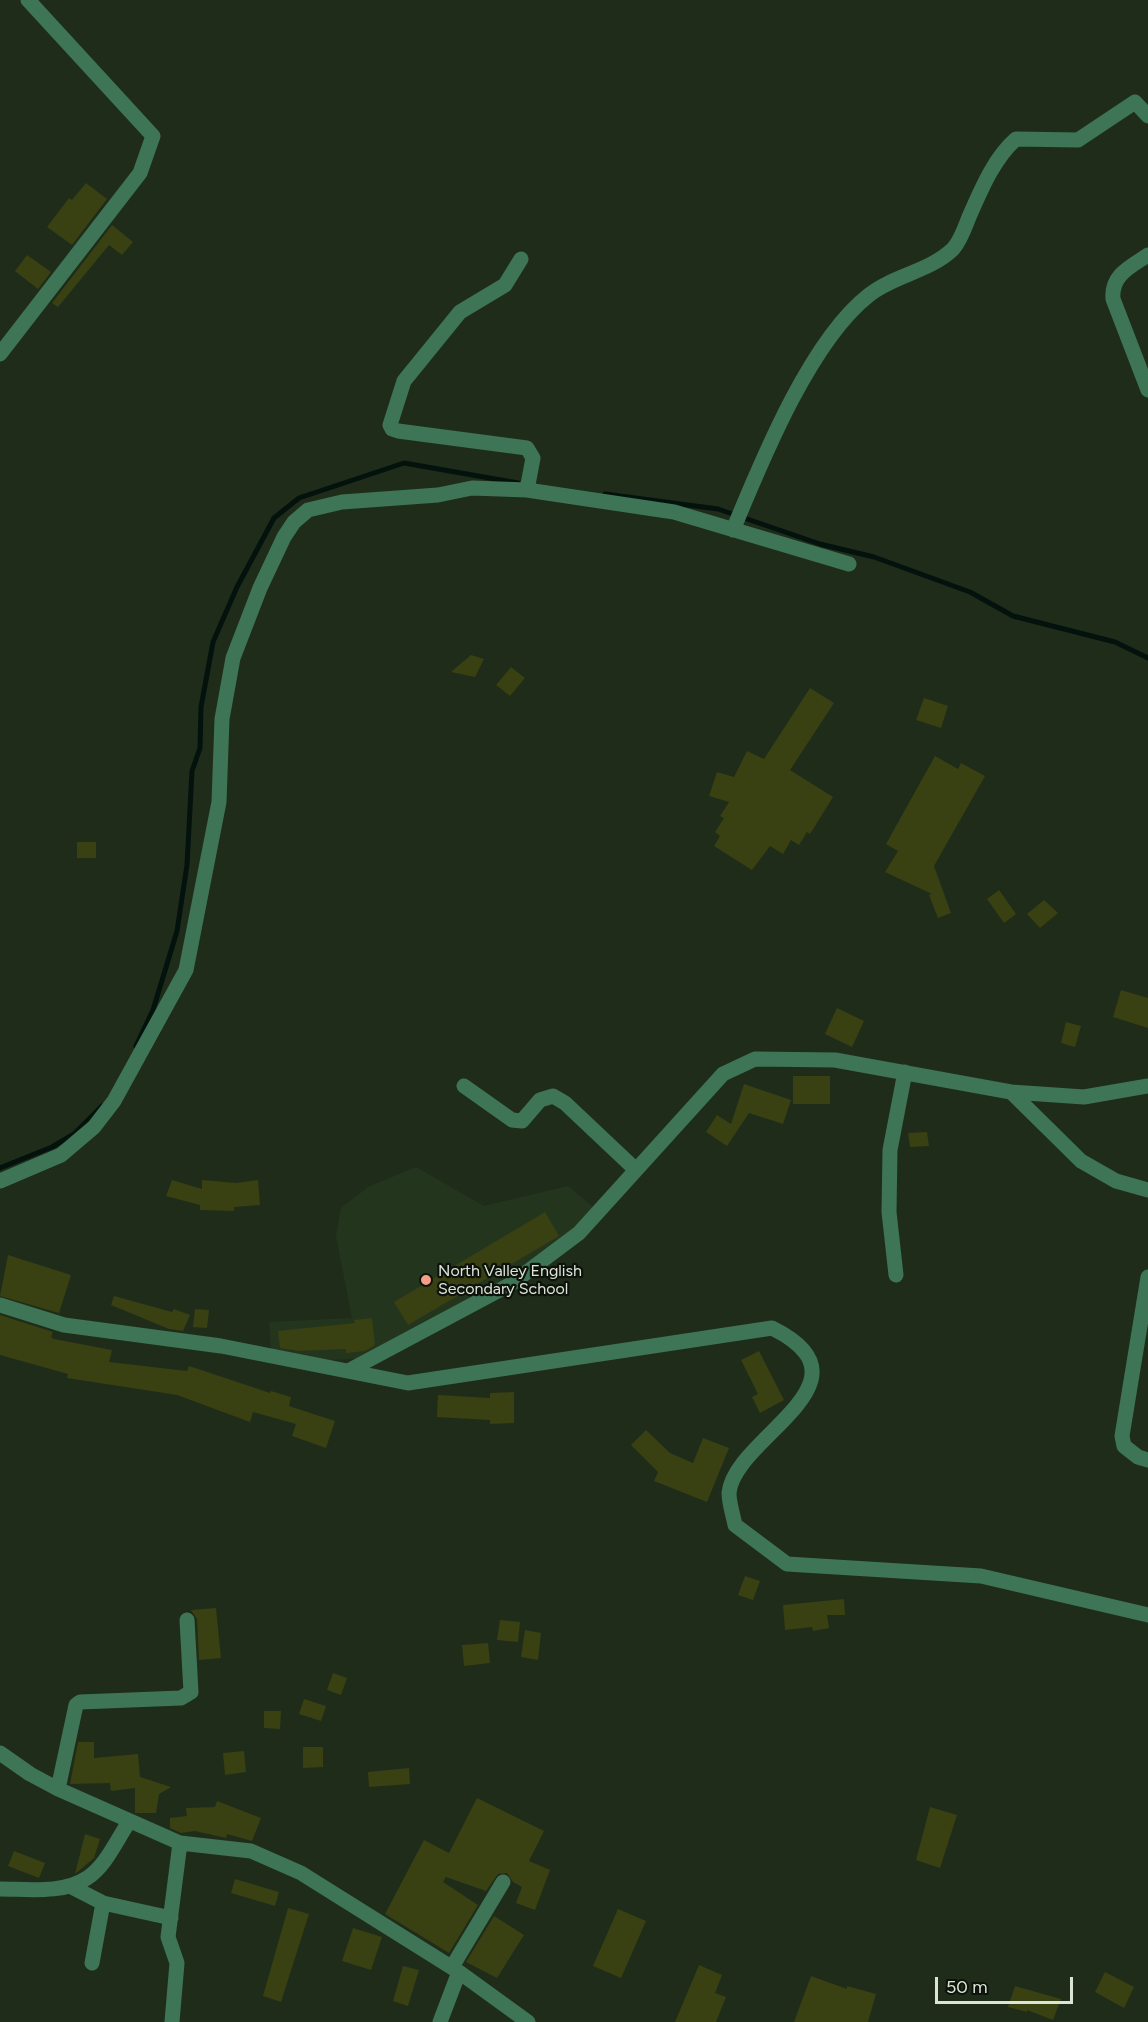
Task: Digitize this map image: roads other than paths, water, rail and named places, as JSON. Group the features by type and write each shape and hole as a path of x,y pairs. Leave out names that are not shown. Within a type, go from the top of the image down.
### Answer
{"street":[{"path":"0,354 140,173 153,136 28,0"},
{"path":"734,530 761,463 824,344 870,294 938,261 954,247 985,182 1010,144 1017,139 1078,140 1136,102 1148,116"},
{"path":"1148,255 1120,274 1112,287 1113,299 1148,390"},
{"path":"521,260 505,285 460,312 404,381 390,425 392,429 398,431 520,447 531,452 533,458 526,490"},
{"path":"0,1180 61,1155 94,1127 114,1101 186,970 219,802 222,719 233,658 269,565 294,522 308,510 342,502 438,495 472,488 526,490 674,512 849,564"},
{"path":"348,1371 511,1284 579,1233 723,1074 755,1059 835,1060 1011,1092 1084,1097 1148,1086"},
{"path":"896,1275 889,1212 890,1150 905,1072"},
{"path":"464,1086 512,1120 522,1120 540,1100 553,1096 565,1103 636,1170"},
{"path":"1011,1092 1081,1161 1116,1181 1148,1190"},
{"path":"1148,1277 1122,1436 1124,1446 1138,1458 1148,1460"},
{"path":"0,1305 64,1325 221,1346 408,1383 772,1328 795,1339 811,1363 811,1372 810,1389 741,1469 729,1492 735,1525 760,1546 787,1564 981,1576 1148,1615"},
{"path":"58,1789 76,1705 80,1702 181,1698 191,1692 187,1620"},
{"path":"0,1753 30,1774 58,1789 180,1844 251,1851 301,1873 455,1970 528,2022"},
{"path":"0,1889 69,1886 93,1873 129,1821"},
{"path":"172,2022 177,1963 168,1937 180,1844"},
{"path":"440,2022 455,1970 503,1882"},
{"path":"69,1886 103,1903 171,1918"},
{"path":"92,1963 103,1903"}],"waterway":[{"path":"136,1046 153,1010 177,931 187,865 192,771 200,748 201,707 213,642 237,587 274,518 299,498 404,463 518,483"},
{"path":"605,494 718,509 820,544 874,557 970,592 1013,616 1115,642 1148,658"},
{"path":"0,1168 52,1147 74,1134 102,1106"}],"place":[{"name":"North Valley English Secondary School","path":"426,1280"}]}
